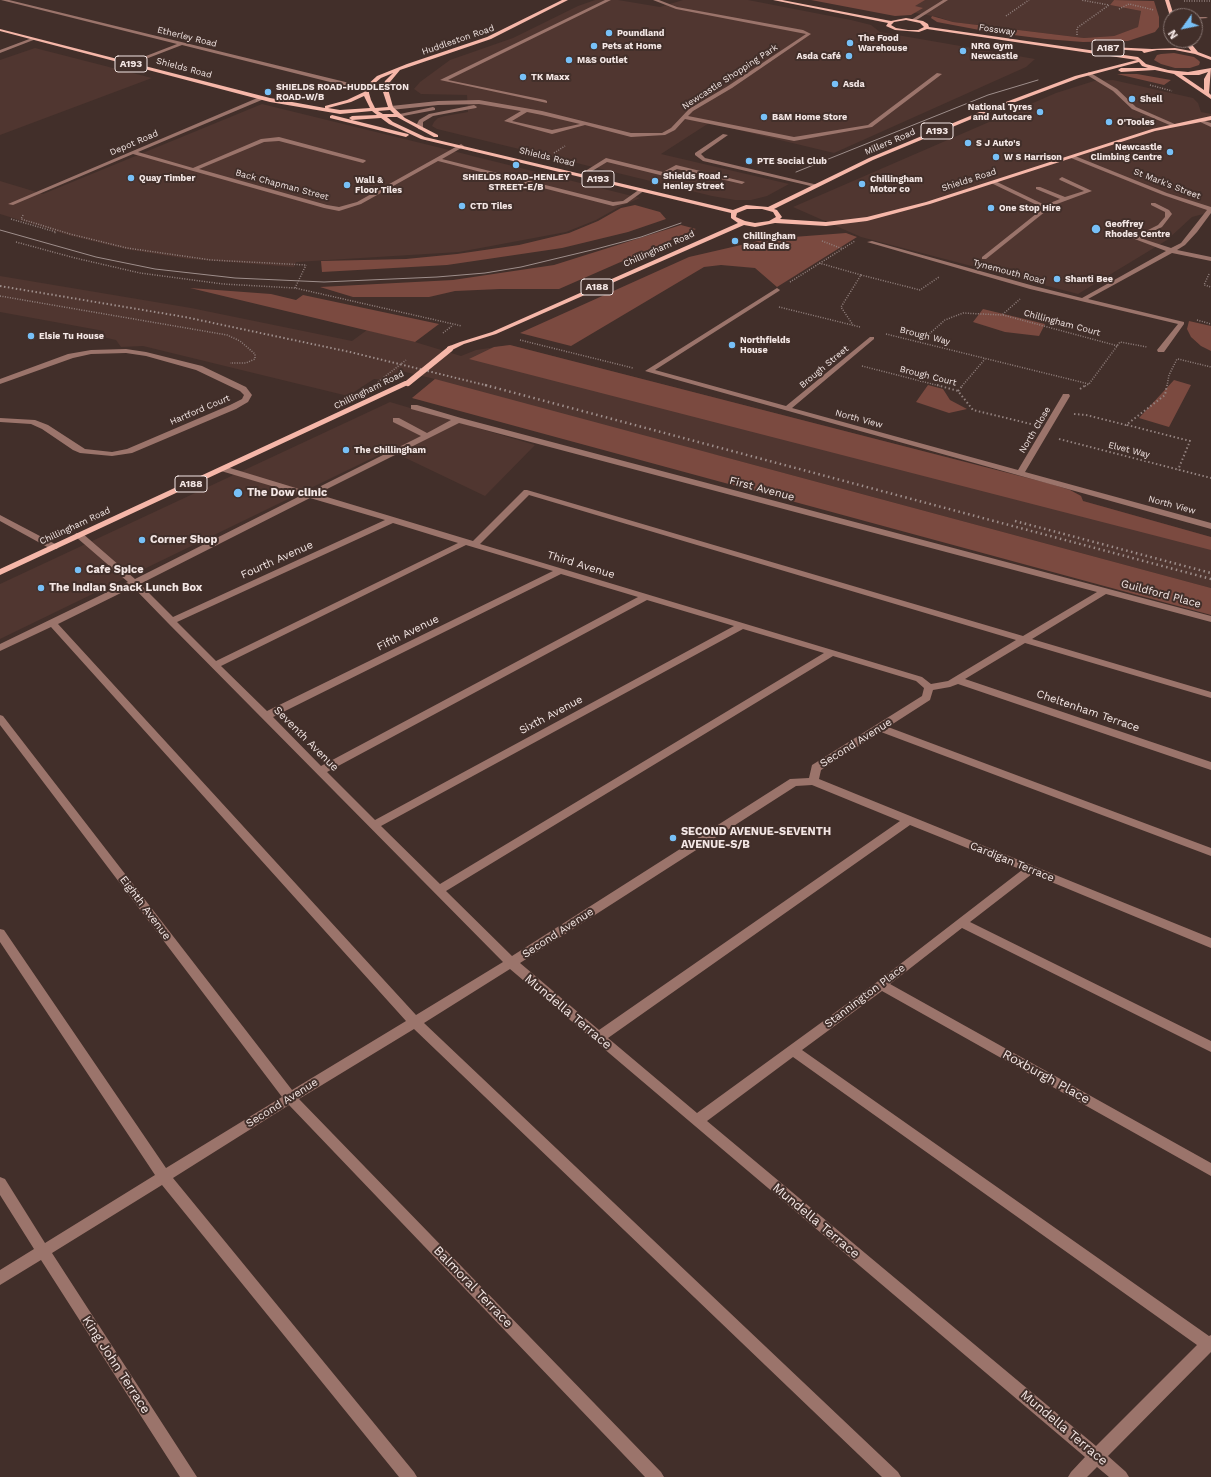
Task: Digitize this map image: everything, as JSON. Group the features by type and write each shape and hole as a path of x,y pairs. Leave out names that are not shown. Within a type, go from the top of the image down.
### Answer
{"main road":[{"name":"Huddleston Road","path":"308,107 335,106 367,90 379,77 489,38 565,1 570,0"},
{"path":"779,0 891,22 902,19 913,20 924,23 926,28 913,31 898,30 888,25 891,22"},
{"name":"Fossway","path":"926,28 1066,47 1139,60"},
{"name":"Shields Road","path":"0,30 270,100 340,112 390,108 398,115 421,129 448,143"},
{"name":"A193","path":"1211,54 1198,53 1166,46 1139,55 1139,60 1151,68 1161,71 1176,73 1199,73 1211,71"},
{"name":"Fossway","path":"1066,47 1151,50"},
{"path":"1193,48 1198,53"},
{"name":"A193","path":"1198,53 1211,59"},
{"name":"Millers Road","path":"770,208 871,159 984,112 1088,74 1111,70 1139,60"},
{"path":"390,108 386,94 386,87 388,81 399,69"},
{"name":"Millers Road","path":"1111,70 1161,71"},
{"path":"1209,95 1206,82 1211,71"},
{"path":"1176,73 1209,95"},
{"path":"367,90 368,100 374,110"},
{"name":"Shields Road","path":"270,100 313,114"},
{"name":"Shields Road","path":"374,110 381,117 399,128 423,138 734,212"},
{"path":"398,115 381,117 330,117 423,138"},
{"name":"Shields Road","path":"743,223 761,225 775,221 819,224 867,219 898,212 1174,125 1211,118"},
{"path":"743,223 733,216 734,212 741,208 750,206 770,208 778,214 779,217 775,221"},
{"name":"Chillingham Road","path":"0,572 408,383 450,349 462,343 494,333 743,223"}],"street":[{"name":"Etherley Road","path":"3,0 367,90"},
{"path":"545,102 443,80 609,0"},
{"name":"Newcastle Shopping Park","path":"390,108 454,102 479,102 528,110 631,135 647,136 669,131 691,110 730,87 809,34 803,31 676,8 655,0"},
{"name":"Newcastle Shopping Park","path":"672,0 700,12"},
{"path":"913,20 946,0"},
{"path":"0,52 34,40"},
{"path":"130,64 181,44"},
{"path":"683,117 794,139 802,138 870,126 939,74"},
{"path":"1088,74 1115,90 1134,108 1174,125"},
{"name":"Depot Road","path":"12,204 262,98"},
{"path":"421,129 421,121 431,116 478,106"},
{"name":"Newcastle Shopping Park","path":"398,115 446,108 503,106"},
{"path":"528,110 507,121 552,132 586,125"},
{"path":"1200,120 1211,125"},
{"path":"725,135 697,154 703,159 815,186"},
{"path":"192,170 263,140 279,139 363,161"},
{"name":"Back Chapman Street","path":"134,153 326,207 339,209 359,203 461,146"},
{"name":"St Mark's Street","path":"1072,157 1165,194 1211,209"},
{"path":"437,159 613,204 625,202 642,190"},
{"path":"582,175 606,160 664,174 676,167 742,182"},
{"path":"1044,207 1089,191 1062,179"},
{"path":"993,182 1035,201 1044,207"},
{"path":"1038,188 1066,200"},
{"path":"1153,204 1167,211 1169,214 1168,217 1160,226 1135,238 1172,250 1211,259"},
{"path":"984,258 1043,212 1044,207"},
{"path":"1082,300 1188,240 1211,209"},
{"name":"Tynemouth Road","path":"870,242 1032,288 1182,323 1161,350"},
{"path":"649,371 777,290"},
{"name":"Brough Street","path":"787,410 872,338"},
{"name":"Hartford Court","path":"0,382 62,359 105,350 135,352 199,368 243,388 248,395 240,403 129,451 112,454 83,451 76,448 45,427 32,422 0,420"},
{"name":"North View","path":"649,371 1211,526"},
{"name":"North Close","path":"1020,474 1066,396"},
{"name":"First Avenue","path":"414,407 458,420 1104,591"},
{"path":"396,420 428,436"},
{"path":"0,648 134,583 458,420"},
{"name":"Third Avenue","path":"224,469 919,679 929,687"},
{"path":"215,665 470,544 527,492 1025,639 1211,696"},
{"path":"0,518 54,546"},
{"name":"Fourth Avenue","path":"171,621 393,520"},
{"name":"Seventh Avenue","path":"80,535 134,583 512,963"},
{"name":"Fifth Avenue","path":"266,716 560,571"},
{"path":"929,687 950,684 1104,591"},
{"name":"Guildford Place","path":"1104,591 1211,620"},
{"path":"320,771 644,597"},
{"path":"52,623 415,1022 893,1477"},
{"name":"Sixth Avenue","path":"374,825 741,626"},
{"path":"439,890 831,653"},
{"name":"Cheltenham Terrace","path":"957,680 1211,766"},
{"name":"Second Avenue","path":"0,1278 290,1098 512,963 794,782 813,781 816,768 927,698 929,687"},
{"name":"Eighth Avenue","path":"0,718 290,1098"},
{"path":"881,728 1211,852"},
{"name":"Cardigan Terrace","path":"813,781 1211,943"},
{"path":"599,1037 909,820"},
{"name":"Stannington Place","path":"697,1122 881,985 1031,869"},
{"path":"962,923 1211,1047"},
{"path":"0,933 164,1177 408,1477"},
{"name":"Mundella Terrace","path":"512,963 697,1122 1121,1477"},
{"name":"Roxburgh Place","path":"881,985 1211,1170"},
{"path":"793,1050 1210,1343 1076,1477"},
{"name":"Balmoral Terrace","path":"290,1098 656,1477"},
{"name":"King John Terrace","path":"0,1182 42,1252 189,1477"}],"path":[{"path":"1006,16 1029,0"},
{"path":"1077,37 1077,28 1109,5 1081,0"},
{"path":"1167,0 1211,1"},
{"path":"1119,9 1122,6 1129,4 1163,13"},
{"path":"1150,85 1176,92"},
{"path":"12,204 26,208 22,219 97,241 127,248 205,260 306,265 295,288"},
{"path":"11,219 56,232 54,233"},
{"path":"777,290 858,239"},
{"path":"16,242 75,258 140,273 223,284 295,288 494,333 649,371"},
{"path":"819,263 920,290 954,267"},
{"path":"1211,271 1204,285 1211,287"},
{"path":"853,326 841,306 861,275"},
{"name":"Chillingham Court","path":"1002,314 1032,288"},
{"path":"0,296 227,335 240,342 255,354 255,359 246,363 228,363"},
{"path":"758,302 866,329"},
{"name":"Chillingham Court","path":"920,342 945,320 963,313 1002,314 1118,346 1120,342 1161,350"},
{"path":"442,333 453,324"},
{"name":"Brough Way","path":"880,332 1089,384 1118,346"},
{"path":"1161,350 1178,359 1211,367"},
{"path":"958,391 986,358"},
{"path":"1126,425 1165,394 1169,375 1178,359"},
{"name":"Brough Court","path":"844,362 958,391 973,410 1045,432"},
{"path":"1056,413 1086,415 1190,441 1178,470"},
{"name":"Elvet Way","path":"1045,432 1211,478"}],"shaded area":[{"path":"595,0 618,0 660,7 683,0 748,0 851,20 871,25 880,32 1035,59 1026,67 834,153 709,123 661,154 789,184 767,196 751,200 735,200 712,196 437,129 432,126 438,118 468,112 467,95 421,94 414,89 420,82 450,60 513,38 578,6"},
{"path":"811,0 925,0 915,6 923,8 911,15 895,16"},
{"path":"902,0 1114,0 1110,5 1141,11 1138,27 1114,36 1084,38 953,22 938,17 887,8"},
{"path":"1114,0 1154,1 1159,17 1159,27 1155,32 1128,41 1083,42 990,32 937,22 931,18 932,16 953,22 1084,38 1114,36 1138,27 1141,11 1110,5"},
{"path":"35,48 152,78 0,135 0,60"},
{"path":"1174,53 1194,57 1200,62 1199,65 1190,68 1175,68 1161,64 1154,60 1157,55"},
{"path":"1117,74 1137,74 1171,80 1164,85"},
{"path":"1113,80 1193,98 1198,103 1201,112 1211,114 1211,212 1192,217 1167,240 1078,294 861,237 793,207 1056,93 1094,81"},
{"path":"262,104 640,198 619,207 596,220 566,232 459,252 296,262 294,267 189,259 125,249 68,235 0,214 0,181 43,194"},
{"path":"635,205 660,212 666,219 628,232 562,248 447,265 322,272 321,261 406,259 457,254 519,245 569,233 598,221 621,208"},
{"path":"681,225 696,229 559,289 455,291 429,297 353,297 320,287 453,280 554,265"},
{"path":"846,233 857,237 777,287 755,268 721,265 704,267 571,346 520,333 689,257 767,239"},
{"path":"0,276 191,308 352,341 367,330 415,342 461,356 476,350 510,345 1051,484 1070,490 1081,496 1083,501 1211,537 1211,588 717,455 412,398 435,379 401,371 385,380 374,379 348,396 143,346 121,347 116,340 102,337 104,331 0,312"},
{"path":"190,288 271,294 296,300 303,295 439,324 415,342"},
{"path":"983,309 1045,324 1039,336 1005,332 973,322"},
{"path":"1189,321 1211,326 1211,351 1201,346 1191,337 1187,329"},
{"path":"510,345 1051,484 1070,490 1081,496 1083,501 1211,537 1211,550 469,359 494,347"},
{"path":"435,379 1211,588 1211,615 412,398"},
{"path":"1174,380 1191,385 1169,427 1139,418"},
{"path":"928,385 943,389 950,400 967,409 949,413 916,402"},
{"path":"390,402 535,445 485,496 389,450 0,639 0,584"}],"tram line":[{"path":"796,172 988,95 1038,80"},
{"path":"0,230 96,257 155,269 235,278 324,282 437,277 485,273 521,267 596,249 641,237 681,223"}],"railway":[{"path":"0,286 185,317 350,352 486,385"},
{"path":"486,385 1211,579"},
{"path":"1015,521 1211,573"}],"place":[{"name":"Poundland","path":"609,33"},
{"name":"The Food Warehouse","path":"850,43"},
{"name":"Pets at Home","path":"594,46"},
{"name":"NRG Gym Newcastle","path":"963,51"},
{"name":"Asda Café","path":"849,56"},
{"name":"M&S Outlet","path":"569,60"},
{"name":"TK Maxx","path":"523,77"},
{"name":"Asda","path":"835,84"},
{"name":"SHIELDS ROAD-HUDDLESTON ROAD-W/B","path":"268,92"},
{"name":"Shell","path":"1132,99"},
{"name":"National Tyres and Autocare","path":"1040,112"},
{"name":"B&M Home Store","path":"764,117"},
{"name":"O'Tooles","path":"1109,122"},
{"name":"S J Auto's","path":"968,143"},
{"name":"Newcastle Climbing Centre","path":"1170,152"},
{"name":"W S Harrison","path":"996,157"},
{"name":"PTE Social Club","path":"749,161"},
{"name":"SHIELDS ROAD-HENLEY STREET-E/B","path":"516,165"},
{"name":"Quay Timber","path":"131,178"},
{"name":"Shields Road - Henley Street","path":"655,181"},
{"name":"Chillingham Motor co","path":"862,184"},
{"name":"Wall & Floor Tiles","path":"347,185"},
{"name":"CTD Tiles","path":"462,206"},
{"name":"One Stop Hire","path":"991,208"},
{"name":"Geoffrey Rhodes Centre","path":"1096,229"},
{"name":"Chillingham Road Ends","path":"735,241"},
{"name":"Shanti Bee","path":"1057,279"},
{"name":"Elsie Tu House","path":"31,336"},
{"name":"Northfields House","path":"732,345"},
{"name":"The Chillingham","path":"346,450"},
{"name":"The Dow clinic","path":"238,493"},
{"name":"Corner Shop","path":"142,540"},
{"name":"Cafe Spice","path":"78,570"},
{"name":"The Indian Snack Lunch Box","path":"41,588"},
{"name":"SECOND AVENUE-SEVENTH AVENUE-S/B","path":"673,838"}]}
